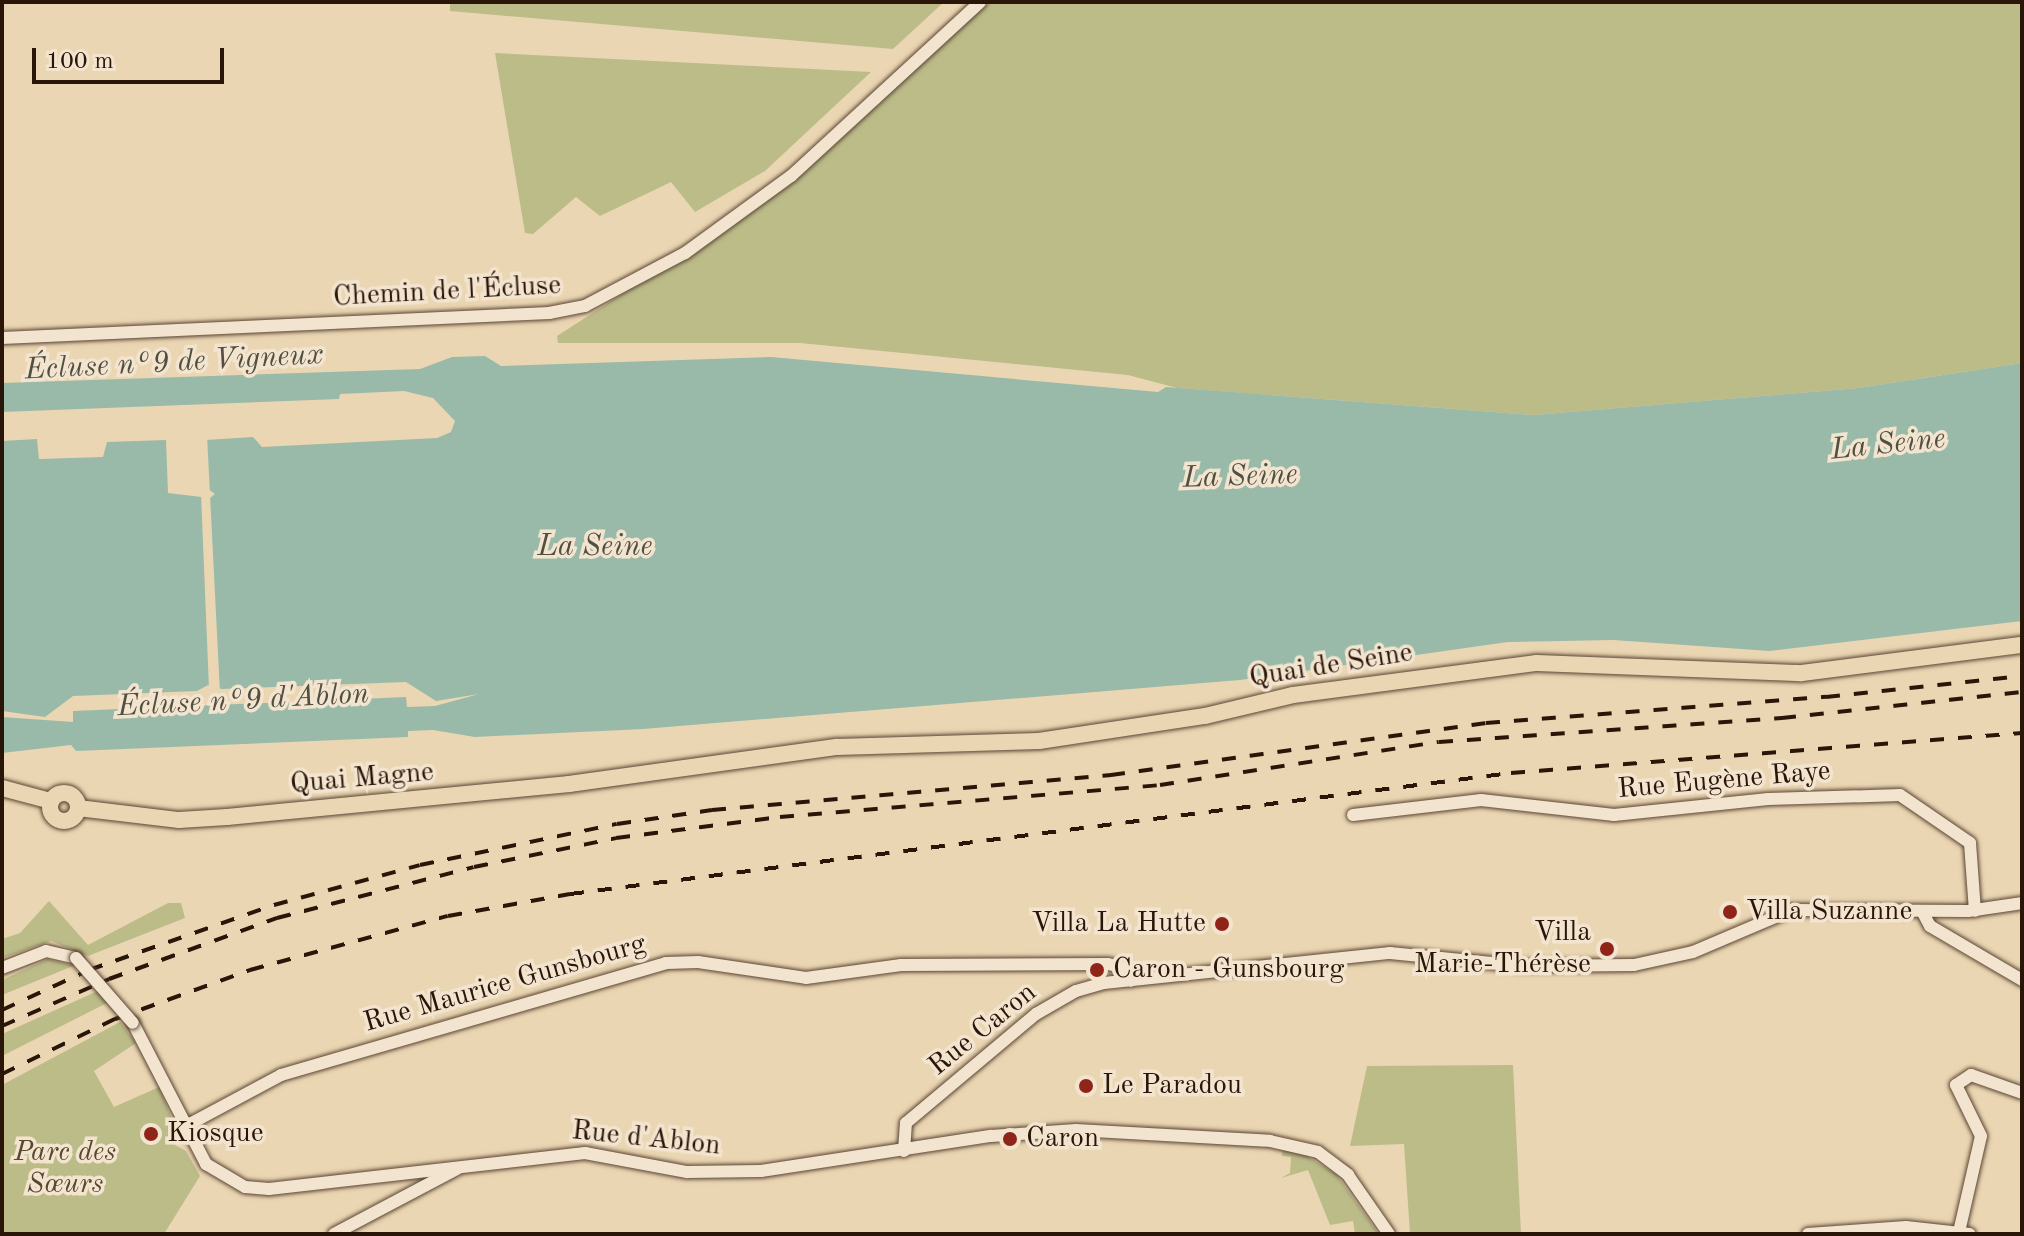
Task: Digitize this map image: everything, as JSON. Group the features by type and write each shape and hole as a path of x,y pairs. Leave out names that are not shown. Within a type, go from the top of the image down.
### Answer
{"main road":[{"name":"Quai de Seine","path":"651,773 837,747 1069,738 1205,716 1293,695 1537,663 1802,673 2022,645"},
{"name":"Quai Magne","path":"2,788 51,801 50,810 59,820 71,818 78,808 179,820 447,798 651,773"}],"street":[{"name":"Chemin de l'Écluse","path":"2,338 549,313 585,306 685,253 791,176 980,2"},
{"name":"Rue Eugène Raye","path":"1353,815 1481,800 1614,815 1768,799 1900,795 1970,843 1975,911"},
{"name":"Rue Caron","path":"904,1151 906,1123 1036,1014 1076,991 1131,981 1390,953 1522,966 1634,965 1693,952 1792,910 1975,911 2022,903"},
{"path":"1922,911 1930,926 2022,980"},
{"name":"Rue d'Ablon","path":"2,968 46,951 76,958 133,1023 213,1171 245,1187 269,1189 585,1153 687,1172 761,1171 1043,1130 1292,1144 1340,1167 1389,1234"},
{"name":"Rue Maurice Gunsbourg","path":"186,1126 281,1075 666,963 698,962 806,978 901,965 1108,964 1121,967 1131,981"},
{"path":"1808,1234 1874,1227 1964,1233 1981,1136 1956,1085 1971,1075 2022,1093"},
{"path":"334,1234 460,1168"}],"green space":[{"path":"450,2 944,2 893,49 450,11"},
{"path":"989,2 2022,2 2022,363 1858,388 1533,415 1177,388 1128,375 800,343 558,343 557,336 763,203"},
{"path":"495,53 871,72 765,171 695,212 671,182 600,216 576,197 533,234 525,233"},
{"path":"49,901 88,945 168,903 181,903 185,918 88,956 51,941 2,958 2,939 20,933"},
{"path":"48,959 73,966 2,995 2,980"},
{"path":"100,990 109,1002 2,1056 2,1034"},
{"name":"Parc des Sœurs","path":"120,1022 136,1043 94,1071 114,1107 159,1087 178,1134 175,1145 186,1151 200,1176 164,1234 2,1234 2,1085"},
{"path":"1513,1065 1521,1234 1410,1234 1404,1144 1350,1146 1367,1066"},
{"path":"1283,1149 1305,1155 1336,1174 1378,1233 1355,1234 1353,1221 1330,1225 1308,1170 1281,1178 1290,1173 1291,1157 1282,1156"}],"water":[{"name":"La Seine","path":"485,356 501,366 771,357 1158,392 1166,387 1533,415 1858,388 2022,363 2022,621 1770,651 1613,640 1508,642 1240,680 643,729 475,737 433,730 408,731 408,737 76,751 71,745 2,753 2,717 73,722 73,711 406,697 407,707 435,706 479,694 436,701 406,682 222,689 208,685 197,691 73,696 45,717 2,711 2,441 37,439 39,459 103,457 107,442 166,440 168,493 210,498 215,494 208,489 205,440 253,437 262,447 437,438 451,432 455,421 433,398 404,391 340,394 339,399 2,412 2,383 420,369 452,357"}],"pier":[{"path":"207,435 210,494 204,489 201,440"},
{"path":"201,494 210,494 220,693 209,689"}],"railway":[{"path":"2,1010 89,970 274,905 420,865 617,824 712,810 1111,775 1486,723 1826,697 2022,676"},
{"path":"2,1026 109,979 277,918 474,867 616,838 780,817 1160,785 1439,742 1782,718 2022,692"},
{"path":"2,1074 115,1019 250,970 448,916 570,894 1511,773 2022,733"}],"place":[{"name":"Villa Suzanne","path":"1730,912"},
{"name":"Villa La Hutte","path":"1222,924"},
{"name":"Villa Marie-Thérèse","path":"1607,949"},
{"name":"Caron - Gunsbourg","path":"1097,970"},
{"name":"Le Paradou","path":"1086,1086"},
{"name":"Kiosque","path":"151,1134"},
{"name":"Caron","path":"1010,1139"}],"water label":[{"name":"Écluse n°9 de Vigneux","path":"174,363"},
{"name":"Écluse n°9 d'Ablon","path":"243,701"}]}
